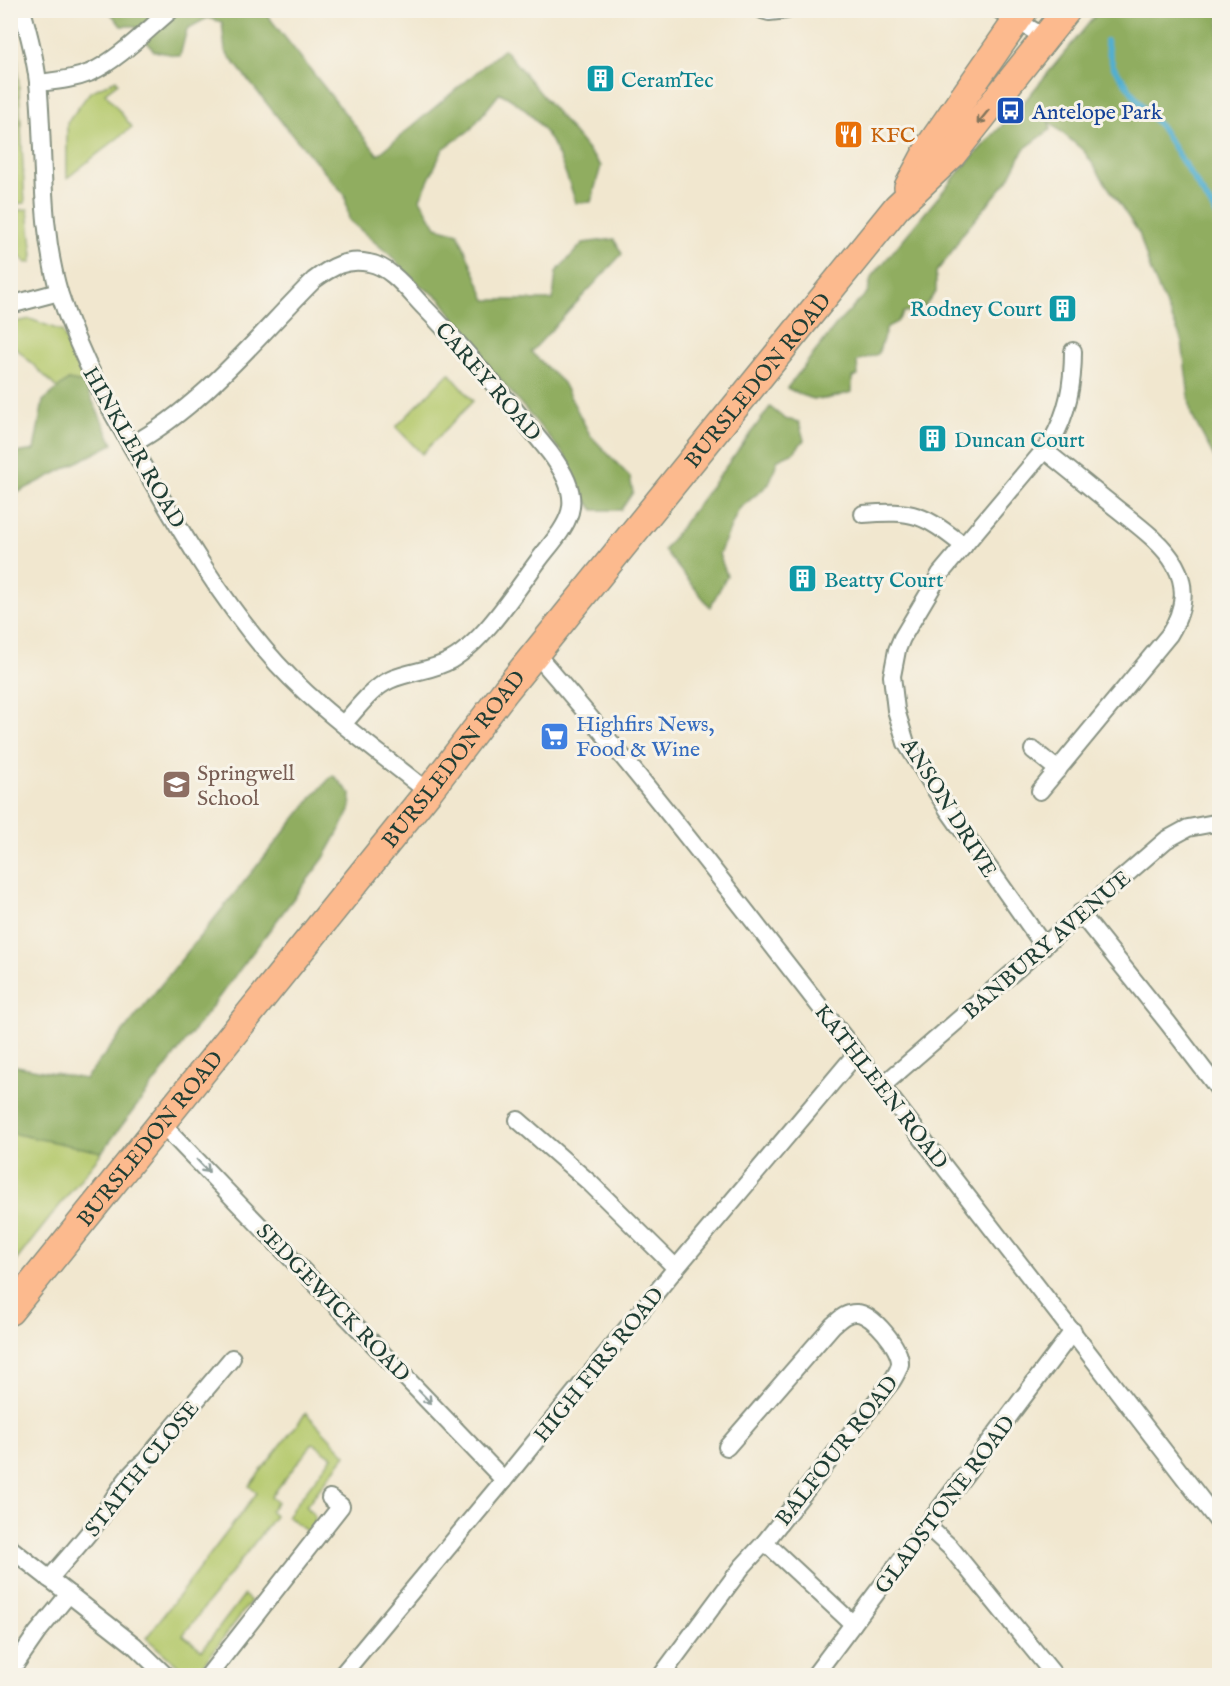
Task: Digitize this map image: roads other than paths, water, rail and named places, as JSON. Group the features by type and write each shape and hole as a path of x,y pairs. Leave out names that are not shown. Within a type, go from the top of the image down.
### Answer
{"main road":[{"name":"BURSLEDON ROAD","path":"10,1311 897,207 952,155 1046,38 1061,13"},
{"name":"BURSLEDON ROAD","path":"897,207 931,144 1013,14"}],"street":[{"name":"HINKLER ROAD","path":"22,10 38,83 46,230 59,292 97,387 175,521 265,650 301,687 428,792"},
{"path":"38,83 64,81 87,74 105,65 171,10"},
{"path":"762,10 769,12 787,10"},
{"path":"1013,14 1046,38"},
{"name":"CAREY ROAD","path":"131,446 172,420 195,400 314,280 334,266 342,263 362,262 380,267 397,279 460,344 550,453 559,465 570,488 570,512 560,532 476,640 452,660 433,669 388,681 372,693 344,723"},
{"path":"10,305 59,292"},
{"name":"ANSON DRIVE","path":"1044,946 948,810 906,743 896,710 892,676 902,638 931,587 1055,436 1065,415 1072,381 1073,351"},
{"path":"1040,791 1169,635 1179,616 1182,588 1177,567 1160,543 1044,450"},
{"path":"863,514 911,513 932,523 964,546"},
{"name":"KATHLEEN ROAD","path":"536,654 640,779 882,1086 1220,1524"},
{"path":"1033,750 1058,770"},
{"name":"BANBURY AVENUE","path":"882,1086 1166,840 1188,828 1220,822"},
{"path":"1080,914 1220,1091"},
{"name":"HIGH FIRS ROAD","path":"341,1676 676,1268 856,1054"},
{"path":"518,1120 590,1183 676,1268"},
{"name":"SEDGEWICK ROAD","path":"162,1124 504,1480"},
{"name":"BALFOUR ROAD","path":"661,1676 742,1566 765,1542 897,1372 900,1363 896,1347 864,1314 847,1314 833,1325 727,1447"},
{"name":"GLADSTONE ROAD","path":"814,1676 1073,1331"},
{"name":"STAITH CLOSE","path":"49,1579 86,1538 118,1489 145,1461 232,1358"},
{"path":"208,1676 341,1506 330,1498"},
{"path":"927,1526 950,1547 1055,1676"},
{"name":"BALFOUR ROAD","path":"765,1542 853,1624"},
{"path":"10,1548 134,1645 166,1676"},
{"path":"10,1671 69,1594"}],"waterway":[{"path":"1106,41 1113,66 1145,110 1160,126 1220,220"}],"place":[{"name":"CeramTec","path":"600,79"},
{"name":"Antelope Park","path":"1011,111"},
{"name":"KFC","path":"849,134"},
{"name":"Rodney Court","path":"1063,308"},
{"name":"Duncan Court","path":"933,439"},
{"name":"Beatty Court","path":"803,579"},
{"name":"Highfirs News, Food & Wine","path":"555,736"},
{"name":"Springwell School","path":"176,785"}]}
